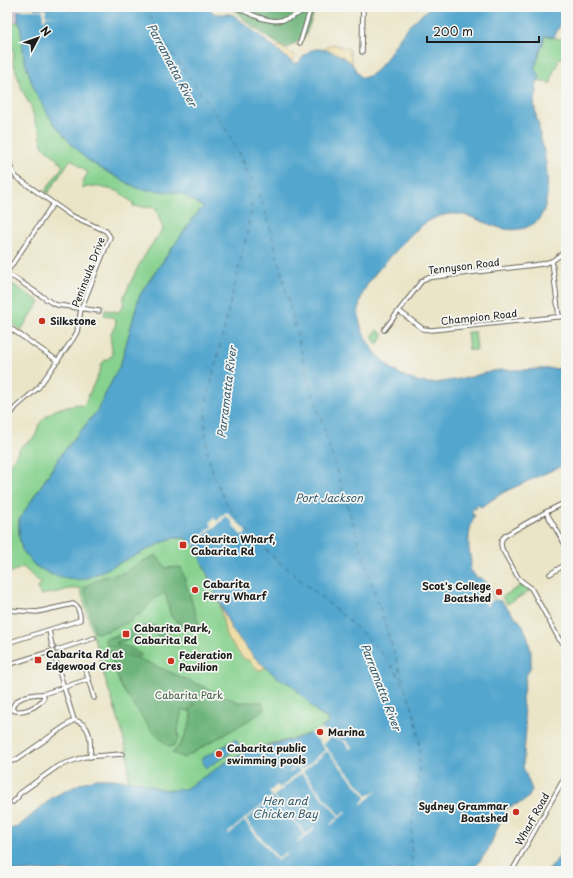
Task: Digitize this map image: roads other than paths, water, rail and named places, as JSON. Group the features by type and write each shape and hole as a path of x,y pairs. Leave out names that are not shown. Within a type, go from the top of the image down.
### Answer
{"street":[{"path":"236,7 269,21 276,21 289,18 310,7"},
{"path":"300,44 310,7"},
{"path":"362,52 363,7"},
{"name":"Peninsula Drive","path":"7,135 10,166 16,177 75,218 108,232 110,237 81,309 76,332 58,361 38,388 16,407 7,419"},
{"path":"54,204 7,274 52,303 99,311"},
{"name":"Tennyson Road","path":"384,330 423,280 428,277 542,264 552,262 566,252"},
{"path":"552,262 559,317"},
{"name":"Champion Road","path":"399,311 423,329 432,330 566,316"},
{"path":"7,326 58,361"},
{"path":"566,502 506,535 501,541 502,549 519,579 531,588 559,639 566,644"},
{"path":"546,512 566,546"},
{"path":"550,574 566,564"},
{"path":"7,610 37,612 73,604 77,606 80,615 80,620 7,643"},
{"path":"49,630 52,646 55,648 56,653 54,655 74,720 84,725 89,732 91,744 90,757"},
{"path":"7,665 49,652 50,649 94,638"},
{"path":"49,652 54,655"},
{"path":"85,668 94,698"},
{"path":"12,710 12,705 16,700 64,688 89,679"},
{"path":"7,712 12,710 20,712 27,710 40,703 43,699 43,694"},
{"path":"7,757 8,761 16,760 74,720"},
{"path":"12,802 18,797 19,794 58,766 90,757 122,754"},
{"name":"Wharf Road","path":"512,871 566,775"}],"water":[{"name":"Port Jackson","path":"18,7 208,7 215,14 230,14 235,16 293,63 298,63 312,50 327,50 338,54 347,60 362,78 369,76 376,71 388,57 407,28 431,7 566,7 566,14 554,37 545,36 534,70 538,72 540,78 536,84 537,92 534,102 537,121 539,124 547,178 547,197 542,214 538,220 525,228 515,230 496,227 461,215 443,215 434,218 412,233 380,268 368,284 360,302 360,323 368,342 386,364 398,373 411,379 425,383 437,383 503,370 566,369 566,464 504,492 481,507 478,505 476,506 476,509 471,508 473,511 472,515 475,515 469,536 471,561 470,569 476,577 486,582 494,600 501,601 522,624 527,635 531,651 531,666 526,676 522,699 526,729 523,767 532,790 530,795 524,801 505,809 506,814 501,820 488,850 472,871 7,871 7,830 19,826 53,797 82,783 96,779 114,779 141,782 159,789 185,789 228,761 251,750 298,738 322,728 329,722 328,719 319,714 292,685 278,678 255,658 232,630 195,546 185,538 172,538 88,578 78,580 52,575 35,566 22,550 19,536 19,520 63,452 97,411 121,363 139,297 194,217 203,207 181,193 139,189 86,159 73,146 52,121 35,92 24,59 20,23 18,23"},
{"path":"236,739 240,746 231,751 227,744"},
{"path":"226,745 231,753 206,768 201,759"},
{"path":"566,848 566,871 548,871 563,852 563,849"}],"place":[{"name":"Silkstone","path":"42,321"},
{"name":"Cabarita Wharf, Cabarita Rd","path":"183,545"},
{"name":"Cabarita Ferry Wharf","path":"195,590"},
{"name":"Scot's College Boatshed","path":"499,592"},
{"name":"Cabarita Park, Cabarita Rd","path":"126,634"},
{"name":"Cabarita Rd at Edgewood Cres","path":"38,660"},
{"name":"Federation Pavilion","path":"171,661"},
{"name":"Marina","path":"320,732"},
{"name":"Cabarita public swimming pools","path":"219,754"},
{"name":"Sydney Grammar Boatshed","path":"516,812"}],"water label":[{"name":"Parramatta River","path":"172,65"},
{"name":"Parramatta River","path":"227,392"},
{"name":"Parramatta River","path":"381,687"},
{"name":"Hen and Chicken Bay","path":"285,807"}],"park label":[{"name":"Cabarita Park","path":"189,695"}]}
